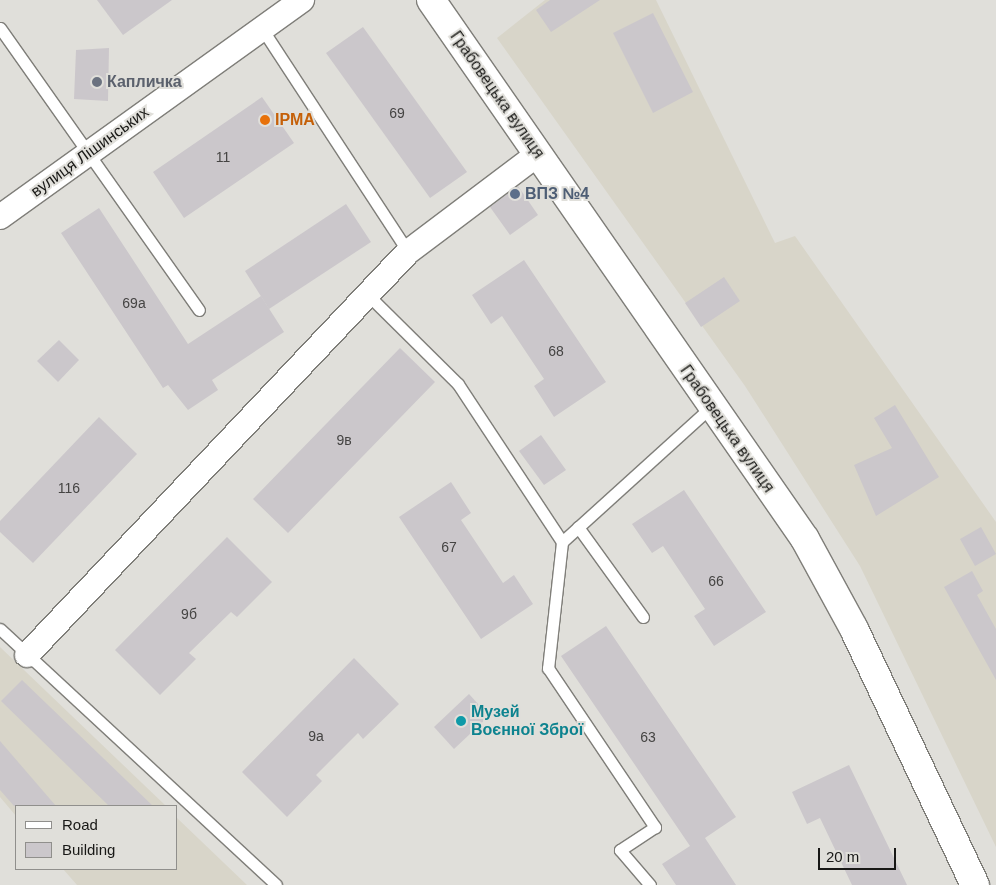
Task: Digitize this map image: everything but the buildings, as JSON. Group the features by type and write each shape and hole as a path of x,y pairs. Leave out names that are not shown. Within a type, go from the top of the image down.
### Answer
{"street":[{"name":"вулиця Лішинських","path":"0,217 261,26 302,0"},
{"name":"Грабовецька вулиця","path":"431,0 711,407 805,539 854,629 975,885"},
{"path":"27,655 408,252 538,154"}],"lane":[{"path":"261,26 408,252"},
{"path":"0,28 199,310"},
{"path":"367,294 458,384 562,542 548,668 655,827 620,850 650,885"},
{"path":"562,542 711,407"},
{"path":"578,527 644,618"},
{"path":"0,628 276,885"}],"shaded area":[{"path":"545,0 656,0 775,243 795,236 996,522 996,847 860,566 745,386 497,38"},
{"path":"0,647 165,805 15,805 15,815 0,797"},
{"path":"178,819 247,885 77,885 64,870 178,870"}],"place":[{"name":"Капличка","path":"97,82"},
{"name":"ІРМА","path":"265,120"},
{"name":"ВПЗ №4","path":"515,194"},
{"name":"Музей Воєнної Зброї","path":"461,721"}]}
